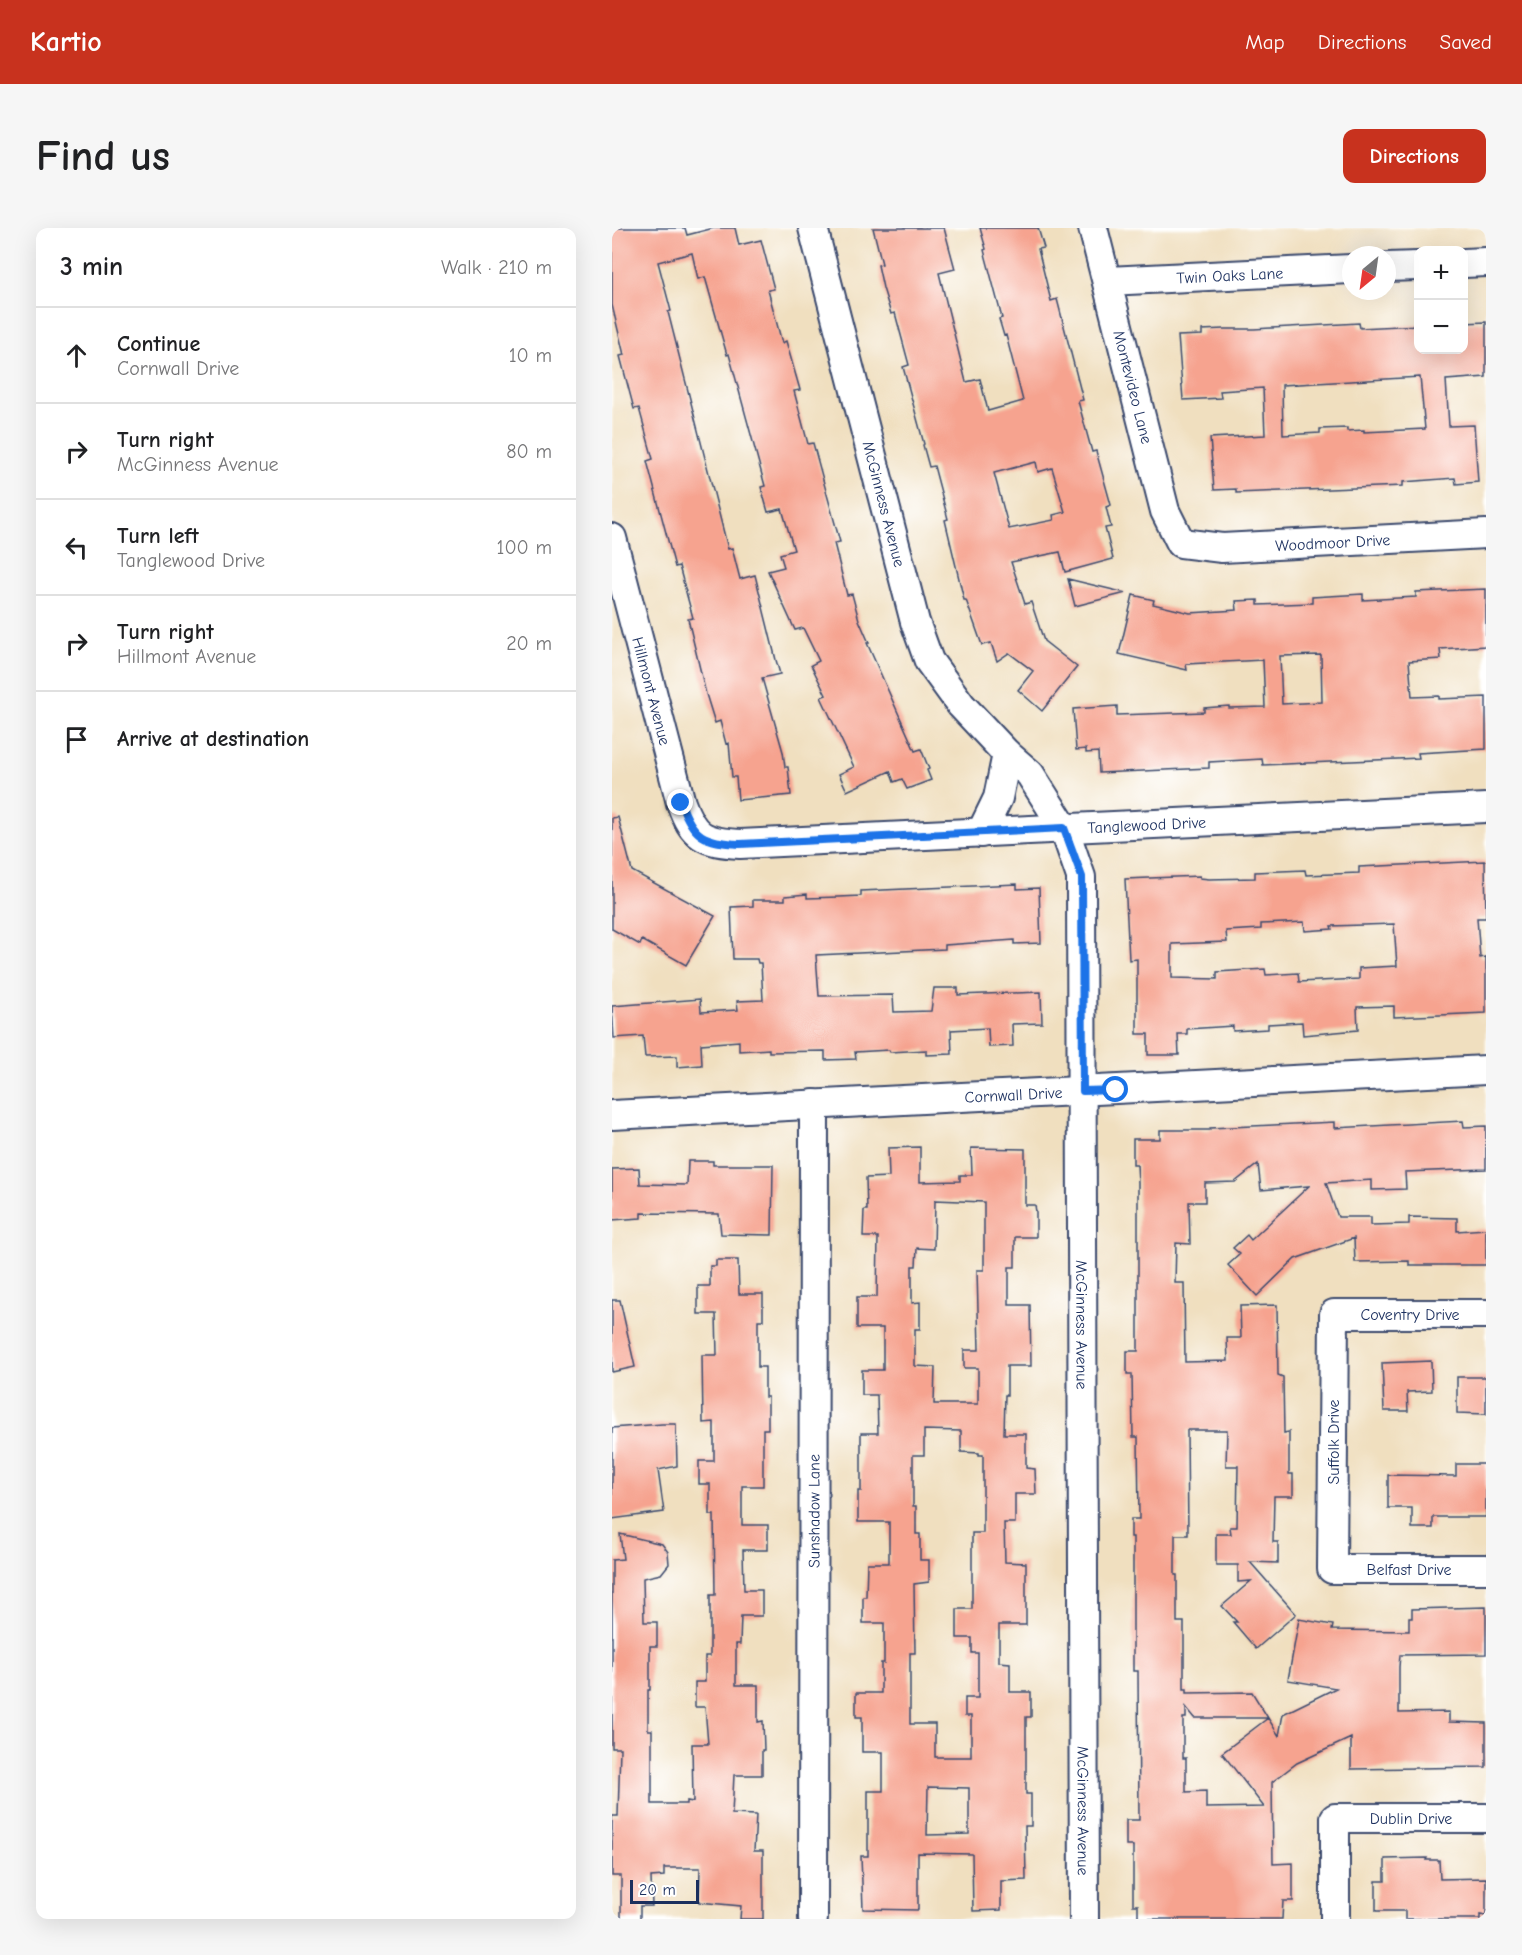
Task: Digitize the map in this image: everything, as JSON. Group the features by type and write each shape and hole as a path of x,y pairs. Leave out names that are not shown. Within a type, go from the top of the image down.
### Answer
{"street":[{"name":"McGinness Avenue","path":"813,228 912,610 929,661 961,705 1007,754 1030,774 1064,828 1082,877 1084,1919"},
{"name":"Montevideo Lane","path":"1094,228 1165,511 1181,543"},
{"path":"1468,264 1486,262"},
{"path":"1396,267 1414,266"},
{"name":"Twin Oaks Lane","path":"1108,281 1342,269"},
{"name":"Woodmoor Drive","path":"1181,543 1222,548 1486,534"},
{"name":"Hillmont Avenue","path":"612,538 681,803 688,822 702,837"},
{"path":"981,833 998,798 1007,754"},
{"name":"Tanglewood Drive","path":"702,837 720,843 740,844 1486,808"},
{"name":"Cornwall Drive","path":"612,1115 1486,1070"},
{"name":"Sunshadow Lane","path":"813,1919 814,1104"},
{"name":"Coventry Drive","path":"1334,1314 1486,1314"},
{"name":"Suffolk Drive","path":"1332,1569 1334,1314"},
{"name":"Belfast Drive","path":"1332,1569 1486,1569"},
{"name":"Dublin Drive","path":"1335,1919 1335,1818 1486,1818"}],"building":[{"path":"612,228 685,228 687,235 714,228 735,228 739,245 761,240 774,289 768,290 782,343 786,341 800,390 794,391 808,444 813,443 840,542 834,543 847,595 852,594 859,620 869,643 867,643 915,751 921,749 931,780 907,789 902,779 894,782 890,771 847,791 839,774 854,767 821,697 826,695 811,665 819,661 803,628 795,630 768,571 784,567 780,554 794,550 782,509 768,512 761,487 765,486 729,354 727,355 705,277 698,279 692,253 658,262 671,311 668,312 728,549 732,548 740,579 755,575 780,674 762,678 783,752 785,767 788,767 791,795 738,800 736,777 732,777 729,743 726,744 720,721 715,723 706,694 688,619 693,618 679,566 675,567 647,461 653,459 639,408 634,409 620,356 624,355 612,305"},
{"path":"873,228 944,228 955,269 939,273 966,382 980,379 988,411 1023,401 1006,335 1004,336 999,319 1002,318 980,228 1038,228 1044,248 1038,249 1051,301 1057,299 1083,400 1078,401 1092,452 1096,451 1111,505 1106,507 1111,527 1105,528 1113,559 1065,572 1060,552 1011,562 1025,604 1031,602 1044,641 1077,667 1042,711 1018,690 1033,671 1009,653 997,661 991,643 982,645 966,600 964,600 945,520 948,519 934,466 929,467 903,367 909,365 895,313 891,314 883,288 878,265 882,264","holes":["1036,462 1038,472 1052,468 1065,512 1053,515 1054,520 1009,529 994,473"]},
{"path":"1486,322 1486,377 1446,380 1449,426 1474,425 1478,482 1456,484 1455,478 1403,482 1403,486 1236,493 1236,489 1214,490 1210,438 1265,435 1263,388 1220,391 1221,398 1183,400 1178,336 1202,335 1202,330 1359,323 1360,328 1414,325 1414,354 1468,354 1468,323","holes":["1420,377 1425,429 1364,432 1364,430 1347,431 1347,428 1320,429 1320,433 1283,435 1282,385"]},
{"path":"1068,579 1126,593 1075,606"},
{"path":"1486,589 1486,646 1440,649 1441,659 1409,661 1412,697 1439,696 1439,699 1486,697 1486,749 1418,753 1419,758 1263,765 1262,759 1209,762 1209,768 1099,773 1098,752 1086,753 1086,749 1076,750 1073,709 1117,706 1117,715 1204,712 1204,708 1229,706 1229,708 1265,707 1263,660 1186,664 1187,670 1119,654 1133,595 1154,600 1153,604 1190,613 1237,610 1236,601 1258,600 1258,605 1312,603 1312,597 1363,594 1363,600 1416,597 1416,592","holes":["1321,655 1322,702 1282,704 1280,656"]},
{"path":"618,817 632,871 715,916 686,965 642,940 640,945 612,929 612,818"},
{"path":"1485,861 1486,918 1477,918 1480,958 1486,957 1486,1013 1394,1017 1394,1006 1357,1007 1358,1030 1303,1035 1302,1022 1268,1024 1268,1029 1233,1031 1233,1026 1187,1029 1187,1034 1178,1034 1179,1055 1148,1055 1148,1034 1137,1034 1137,959 1129,960 1125,879 1200,876 1200,878 1209,879 1255,878 1255,872 1305,870 1306,875 1359,873 1359,867","holes":["1304,922 1305,931 1332,929 1331,926 1394,924 1397,966 1359,968 1359,979 1299,982 1298,973 1266,975 1265,969 1217,972 1217,979 1172,978 1172,944 1227,942 1226,931 1261,929 1261,924"]},
{"path":"1017,884 1017,889 1039,888 1041,943 1014,944 1014,940 945,945 945,949 816,955 819,996 893,995 894,1012 931,1011 934,988 958,988 958,995 1041,992 1042,1023 1012,1024 1013,1046 989,1047 988,1028 951,1030 952,1054 926,1055 926,1050 890,1052 889,1050 855,1052 856,1059 825,1060 825,1051 769,1052 769,1049 739,1051 739,1041 701,1044 702,1065 677,1067 677,1056 645,1057 643,1036 614,1038 612,1006 700,999 701,1012 738,1010 737,1001 763,1000 761,963 758,963 757,959 733,959 731,907 753,906 753,900 785,900 785,896 807,894 807,898 861,896 861,891"},
{"path":"1463,1121 1464,1127 1486,1126 1486,1169 1405,1172 1406,1189 1372,1190 1372,1180 1326,1183 1338,1217 1371,1217 1371,1225 1409,1224 1409,1217 1457,1218 1457,1231 1486,1229 1486,1265 1409,1265 1409,1261 1355,1262 1354,1238 1295,1259 1257,1296 1228,1265 1240,1254 1233,1248 1247,1235 1251,1240 1309,1186 1261,1190 1258,1164 1235,1182 1205,1183 1205,1202 1189,1202 1190,1244 1176,1243 1175,1283 1184,1283 1185,1362 1228,1361 1227,1338 1241,1338 1240,1306 1277,1305 1278,1375 1283,1377 1284,1433 1289,1432 1289,1474 1293,1474 1293,1496 1274,1496 1273,1542 1278,1542 1278,1563 1250,1562 1296,1614 1256,1649 1233,1622 1237,1622 1222,1606 1251,1581 1238,1582 1238,1565 1216,1565 1216,1534 1231,1534 1230,1527 1237,1527 1238,1466 1226,1466 1227,1430 1187,1430 1188,1535 1175,1535 1177,1622 1184,1622 1184,1689 1187,1689 1187,1693 1252,1692 1268,1718 1279,1736 1283,1714 1336,1688 1288,1680 1299,1619 1333,1625 1332,1630 1409,1631 1412,1609 1486,1607 1486,1654 1400,1655 1399,1713 1449,1712 1449,1722 1486,1723 1486,1767 1351,1769 1351,1738 1297,1763 1272,1782 1273,1864 1293,1863 1293,1901 1283,1901 1282,1919 1138,1919 1138,1905 1133,1905 1133,1846 1126,1846 1126,1820 1139,1820 1138,1671 1133,1671 1133,1537 1131,1537 1131,1519 1139,1519 1138,1437 1133,1437 1132,1374 1127,1374 1127,1351 1138,1351 1138,1182 1137,1165 1133,1165 1133,1139 1160,1139 1160,1130 1210,1130 1210,1128 1335,1122 1335,1128","holes":["1186,1707 1195,1718 1268,1718 1222,1753 1264,1807 1206,1808 1206,1791 1186,1792 1186,1758 1183,1758 1183,1718 1186,1718"]},
{"path":"920,1147 920,1182 960,1181 960,1175 972,1175 971,1148 1025,1149 1025,1205 1035,1205 1036,1237 1015,1237 1015,1267 1009,1267 1009,1305 1030,1305 1031,1366 1007,1366 1004,1434 1026,1434 1026,1468 1035,1469 1036,1494 1015,1494 1015,1523 1004,1523 1005,1562 1026,1563 1026,1625 999,1625 999,1662 1010,1663 1010,1692 1031,1692 1031,1717 1026,1717 1026,1794 1031,1794 1031,1826 1025,1826 1026,1880 1001,1881 1001,1910 973,1911 972,1854 918,1853 918,1910 863,1909 861,1856 868,1856 868,1791 883,1791 883,1752 862,1752 862,1717 856,1717 856,1693 881,1693 884,1623 863,1623 863,1597 866,1597 867,1563 889,1563 889,1522 858,1522 858,1491 861,1491 861,1433 878,1433 877,1395 862,1395 862,1370 883,1370 883,1328 857,1328 857,1297 877,1297 878,1237 863,1237 864,1210 867,1210 866,1178 889,1177 888,1148","holes":["935,1200 984,1202 984,1270 977,1270 979,1350 964,1350 964,1368 978,1368 978,1404 934,1404 935,1367 915,1366 915,1329 920,1329 920,1302 912,1303 912,1266 916,1266 917,1248 934,1249","924,1430 961,1431 961,1452 983,1455 983,1533 972,1533 972,1609 957,1609 957,1638 972,1638 972,1653 978,1653 978,1698 965,1698 965,1716 971,1716 971,1757 935,1757 935,1724 910,1724 910,1653 915,1653 914,1584 929,1582 929,1560 920,1560 920,1534 916,1534 916,1506 913,1506 913,1455 924,1455","928,1787 969,1788 969,1834 927,1835"]},
{"path":"688,1161 713,1161 713,1165 773,1165 772,1235 721,1234 719,1214 641,1213 641,1218 612,1220 612,1169 639,1168 640,1184 687,1185"},
{"path":"716,1260 738,1260 739,1294 763,1294 763,1320 758,1320 758,1367 765,1367 768,1429 763,1429 763,1486 742,1486 742,1525 768,1525 768,1550 743,1550 744,1590 762,1590 762,1616 741,1616 740,1644 736,1644 736,1685 758,1685 758,1722 763,1721 764,1750 762,1750 762,1775 734,1775 732,1814 756,1815 754,1851 763,1851 763,1919 740,1919 741,1906 699,1902 700,1868 664,1868 664,1876 651,1877 652,1906 640,1906 640,1919 621,1919 621,1876 612,1876 612,1816 618,1816 620,1748 612,1748 612,1560 623,1559 620,1534 662,1544 668,1552 669,1564 661,1574 643,1578 644,1622 657,1622 657,1646 650,1646 650,1690 648,1690 648,1730 652,1730 652,1804 693,1802 692,1744 708,1744 705,1707 695,1707 695,1682 705,1682 705,1656 710,1656 710,1595 715,1595 714,1515 710,1515 710,1484 699,1484 699,1461 714,1461 714,1422 703,1423 702,1355 717,1355 716,1314 698,1314 698,1286 710,1286 710,1266 716,1266"},
{"path":"612,1300 620,1300 635,1367 612,1372"},
{"path":"1431,1361 1432,1391 1407,1392 1408,1411 1384,1411 1382,1363"},
{"path":"1457,1377 1486,1377 1486,1414 1457,1413"},
{"path":"676,1424 677,1466 658,1470 664,1512 612,1519 612,1428"},
{"path":"1456,1464 1486,1464 1486,1517 1433,1517 1433,1528 1412,1528 1412,1508 1388,1508 1388,1475 1456,1476"},
{"path":"1427,1858 1426,1860 1439,1860 1440,1879 1486,1878 1486,1916 1480,1915 1480,1919 1405,1919 1405,1911 1376,1911 1376,1881 1385,1881 1385,1859"}],"route":[{"path":"681,803 688,822 702,837 720,843 740,844 1064,828 1082,877 1081,1058 1083,1091 1116,1090"}]}
